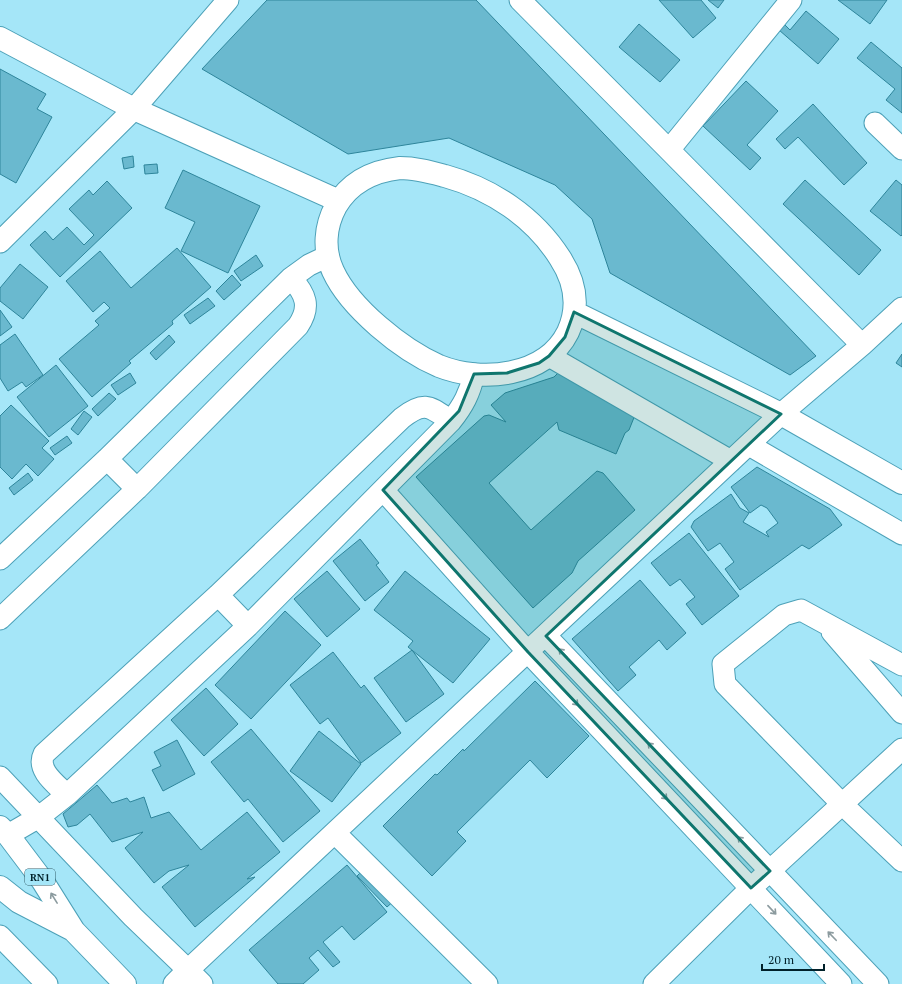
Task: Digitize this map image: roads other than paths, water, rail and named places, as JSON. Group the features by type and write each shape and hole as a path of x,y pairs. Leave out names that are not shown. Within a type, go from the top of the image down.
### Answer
{"street":[{"path":"4,231 134,110 228,0"},
{"path":"520,0 862,345"},
{"path":"669,150 792,0"},
{"path":"0,38 134,110 339,201"},
{"path":"875,123 902,150"},
{"path":"414,168 461,180 484,190 505,202 542,233 568,271 574,286 575,299 571,326 565,337 549,356 539,362 507,373 474,374 457,371 439,366 410,350 383,331 359,308 339,283 332,270 326,242 332,213 339,201 348,190 366,177 386,170 414,168"},
{"path":"0,559 107,459 291,278 309,265 328,256"},
{"path":"0,619 137,489 298,326 304,317 306,304 299,286 291,278"},
{"path":"0,777 133,917 188,979 335,833 781,414 862,345 902,308"},
{"path":"574,312 781,414 902,483"},
{"path":"549,356 732,461"},
{"path":"3,836 39,817 67,795 248,626 451,421 466,400 474,374"},
{"path":"67,795 43,769 42,762 44,754 218,595 402,418 413,410 422,407 432,408 451,421"},
{"path":"748,445 902,534"},
{"path":"107,459 137,489"},
{"path":"383,490 528,652 841,984"},
{"path":"218,595 248,626"},
{"path":"902,665 801,610 784,615 723,664 725,684 842,804 902,861"},
{"path":"824,623 902,713"},
{"path":"546,636 878,984"},
{"path":"654,984 751,888 902,749"},
{"path":"335,833 487,984"},
{"name":"RN1","path":"3,836 42,880 74,930 125,984"},
{"name":"RN1","path":"0,887 19,902 74,930"},
{"path":"0,936 47,984"}]}
